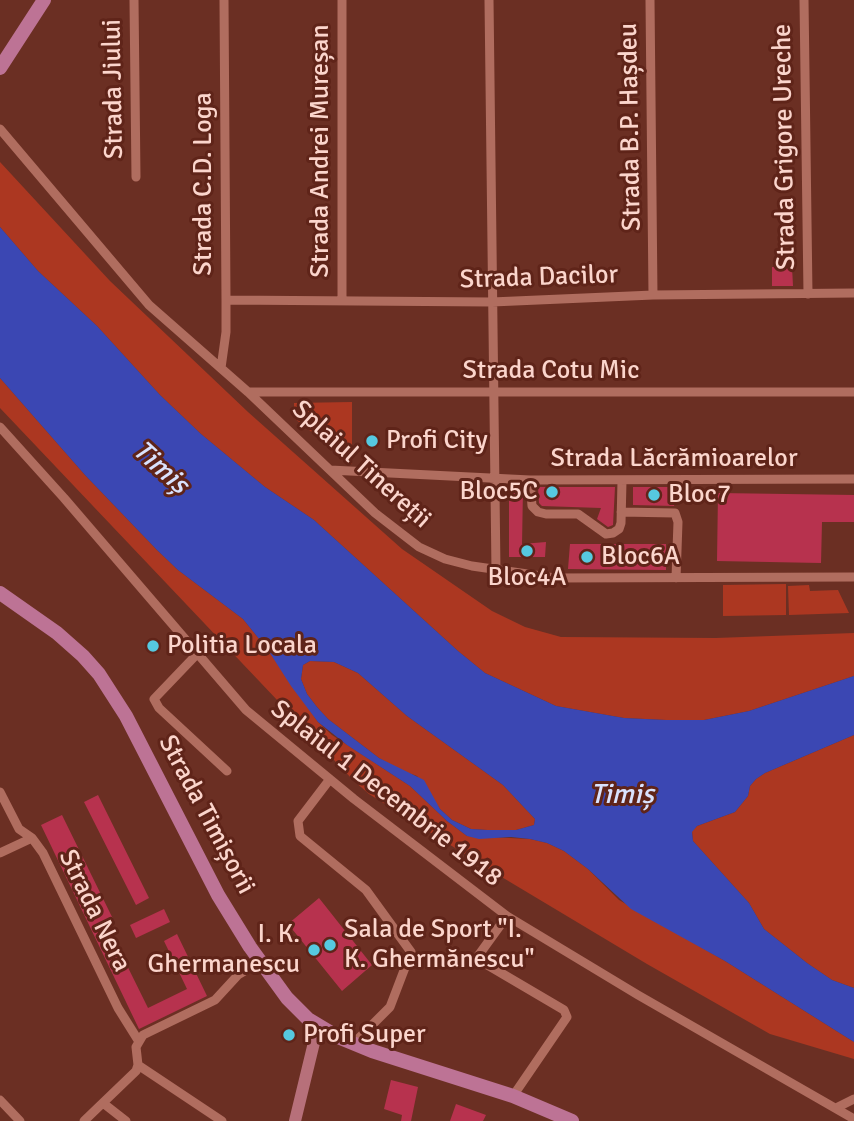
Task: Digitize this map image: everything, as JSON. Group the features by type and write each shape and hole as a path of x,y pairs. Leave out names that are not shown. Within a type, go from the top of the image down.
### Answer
{"main road":[{"path":"0,68 44,0"},
{"name":"Strada Timișorii","path":"0,593 57,633 83,656 114,695 218,895 260,962 287,998 308,1019 354,1044 513,1097 572,1121"},
{"path":"295,1121 318,1026"}],"street":[{"name":"Strada Jiului","path":"134,0 136,177"},
{"name":"Strada C.D. Loga","path":"221,368 226,332 224,0"},
{"name":"Strada Andrei Mureșan","path":"342,0 342,301"},
{"path":"489,0 496,571"},
{"name":"Strada B.P. Hașdeu","path":"650,0 653,295"},
{"name":"Strada Grigore Ureche","path":"804,0 808,294"},
{"name":"Splaiul Tinereții","path":"0,129 138,294 248,392 375,513 419,547 446,559 496,571 555,578 854,577"},
{"name":"Strada Dacilor","path":"226,300 492,302 653,295 854,293"},
{"name":"Strada Cotu Mic","path":"248,392 854,392"},
{"name":"Splaiul 1 Decembrie 1918","path":"0,427 246,710 330,779 508,916 854,1119"},
{"name":"Strada Lăcrămioarelor","path":"330,470 530,481 854,479"},
{"path":"530,481 532,506 538,512 578,514 606,534 619,529 622,481"},
{"path":"621,512 670,512 678,517 677,578"},
{"path":"198,653 154,699 159,708 227,771"},
{"path":"330,779 298,821 300,836 366,890 411,952 390,1007 354,1044"},
{"name":"Strada Nera","path":"0,792 19,829 32,838 43,853 118,1008 138,1040"},
{"name":"Strada Nera","path":"0,853 32,838"},
{"path":"508,916 478,956 479,960 564,1010 566,1017 513,1097"},
{"path":"84,1121 136,1071 136,1047 143,1035 215,1000 238,975 260,962"},
{"path":"138,1065 222,1121"},
{"path":"836,1108 854,1099"},
{"path":"0,1100 20,1121"},
{"path":"103,1103 126,1121"}],"shaded area":[{"path":"0,162 110,281 248,412 402,549 492,611 525,627 561,637 716,638 854,633 854,676 749,711 704,720 666,720 624,718 556,706 485,673 314,520 265,487 201,434 160,395 97,326 38,271 0,227"},
{"path":"0,378 85,475 157,550 178,570 243,619 318,722 332,735 410,786 467,836 530,839 564,851 588,869 619,900 725,961 854,1042 854,1059 770,1034 647,964 369,794 0,408"},
{"path":"352,402 352,464 294,418 294,403"},
{"path":"786,584 786,615 723,616 723,585"},
{"path":"809,585 810,591 838,590 849,613 789,615 788,586"},
{"path":"310,661 334,662 358,673 407,716 503,785 535,819 534,825 516,830 487,830 471,829 452,820 440,809 417,776 379,758 328,719 317,707 307,694 301,679 303,665"},
{"path":"854,735 854,988 832,980 764,929 749,903 693,841 692,831 697,826 735,812 748,796 750,786 765,773"}],"water":[{"name":"Timiș","path":"0,227 38,271 97,326 160,395 201,434 265,487 314,520 485,673 556,706 624,718 666,720 704,720 749,711 854,676 854,735 765,773 750,786 748,796 735,812 697,826 692,832 693,841 749,903 764,929 832,980 854,988 854,1042 725,961 631,909 564,851 530,839 479,839 467,836 410,786 347,745 318,722 243,619 178,570 157,550 85,475 0,378","holes":["310,661 334,662 358,673 407,716 503,785 535,819 534,825 516,830 487,830 471,829 452,820 440,809 424,780 379,758 328,719 307,694 301,679 303,665"]}],"building":[{"path":"772,267 792,267 793,286 772,286"},
{"path":"538,487 615,487 613,525 608,527 597,519 601,508 542,506 539,503"},
{"name":"Bloc7","path":"633,487 677,487 674,506 633,505"},
{"path":"523,489 522,544 546,542 545,557 509,557 509,491"},
{"path":"718,493 854,495 854,522 822,522 821,563 717,561"},
{"path":"570,544 666,544 666,570 568,569"},
{"path":"98,795 149,898 136,905 84,802"},
{"path":"62,815 114,921 107,925 148,1008 187,989 164,941 177,934 207,996 139,1029 41,825"},
{"name":"Sala de Sport \"I. K. Ghermănescu\"","path":"319,898 372,965 342,991 288,924"},
{"path":"164,909 170,922 136,938 130,925"},
{"path":"391,1080 418,1087 411,1121 401,1121 402,1115 384,1109"},
{"path":"456,1104 486,1115 483,1121 450,1121"}],"place":[{"name":"Profi City","path":"372,441"},
{"name":"Bloc5C","path":"552,492"},
{"name":"Bloc7","path":"654,495"},
{"name":"Bloc4A","path":"527,551"},
{"name":"Bloc6A","path":"587,557"},
{"name":"Politia Locala","path":"153,646"},
{"name":"Sala de Sport \"I. K. Ghermănescu\"","path":"330,945"},
{"name":"I. K. Ghermanescu","path":"314,950"},
{"name":"Profi Super","path":"289,1035"}]}
